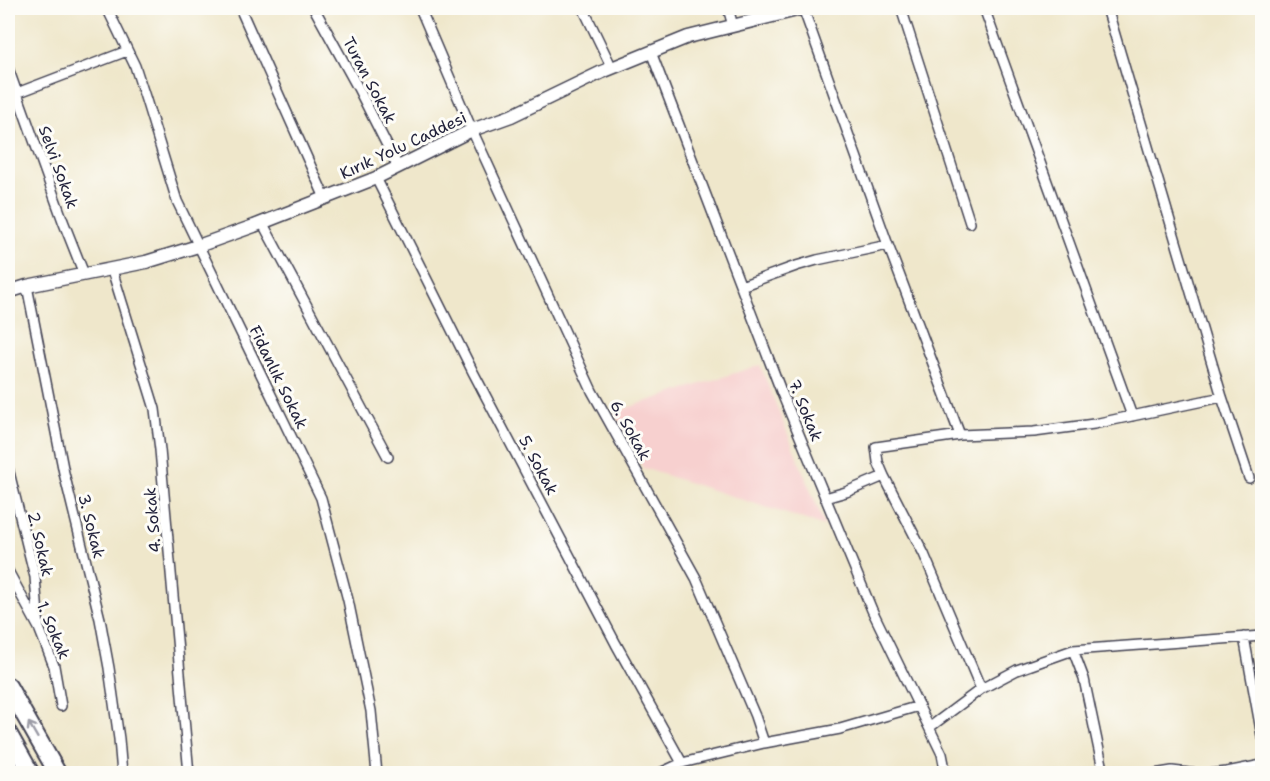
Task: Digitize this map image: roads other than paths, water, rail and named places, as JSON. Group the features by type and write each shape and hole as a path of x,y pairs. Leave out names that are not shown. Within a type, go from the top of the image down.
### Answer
{"highway":[{"path":"8,686 58,774"},
{"path":"8,734 31,774"}],"street":[{"name":"Fidanlık Sokak","path":"107,8 135,66 177,201 321,498 348,600 371,711 377,774"},
{"path":"240,8 325,198"},
{"name":"Turan Sokak","path":"314,8 398,167"},
{"name":"6. Sokak","path":"420,8 472,130 592,391 696,578 765,743"},
{"path":"583,8 612,68"},
{"path":"728,8 733,26"},
{"path":"804,8 888,245 960,435"},
{"name":"Kırık Yolu Caddesi","path":"8,292 27,286 112,270 198,246 376,178 472,130 511,116 612,68 688,37 804,8"},
{"path":"901,8 970,223"},
{"path":"984,8 1132,416"},
{"path":"1107,8 1222,397 1249,478"},
{"path":"17,93 127,51"},
{"name":"7. Sokak","path":"651,52 781,391 872,610 942,754 946,774"},
{"name":"Selvi Sokak","path":"8,68 84,274"},
{"name":"5. Sokak","path":"376,178 473,372 610,634 682,763"},
{"path":"262,222 388,457"},
{"path":"741,286 817,260 888,245"},
{"name":"4. Sokak","path":"112,270 155,409 189,774"},
{"name":"3. Sokak","path":"27,286 64,473 110,668 122,774"},
{"path":"981,689 924,554 884,476 878,462 876,447 960,435 1034,432 1094,424 1222,397"},
{"name":"2. Sokak","path":"8,468 35,577 39,628"},
{"path":"825,498 884,476"},
{"name":"1. Sokak","path":"8,571 39,628 54,666 61,706"},
{"path":"930,727 981,689 1017,670 1073,650 1263,636"},
{"path":"1244,637 1263,736"},
{"path":"1073,650 1084,679 1104,774"},
{"path":"658,774 682,763 765,743 840,729 919,706"},
{"path":"1210,774 1263,765"},
{"path":"1154,774 1172,771 1197,774"}]}
